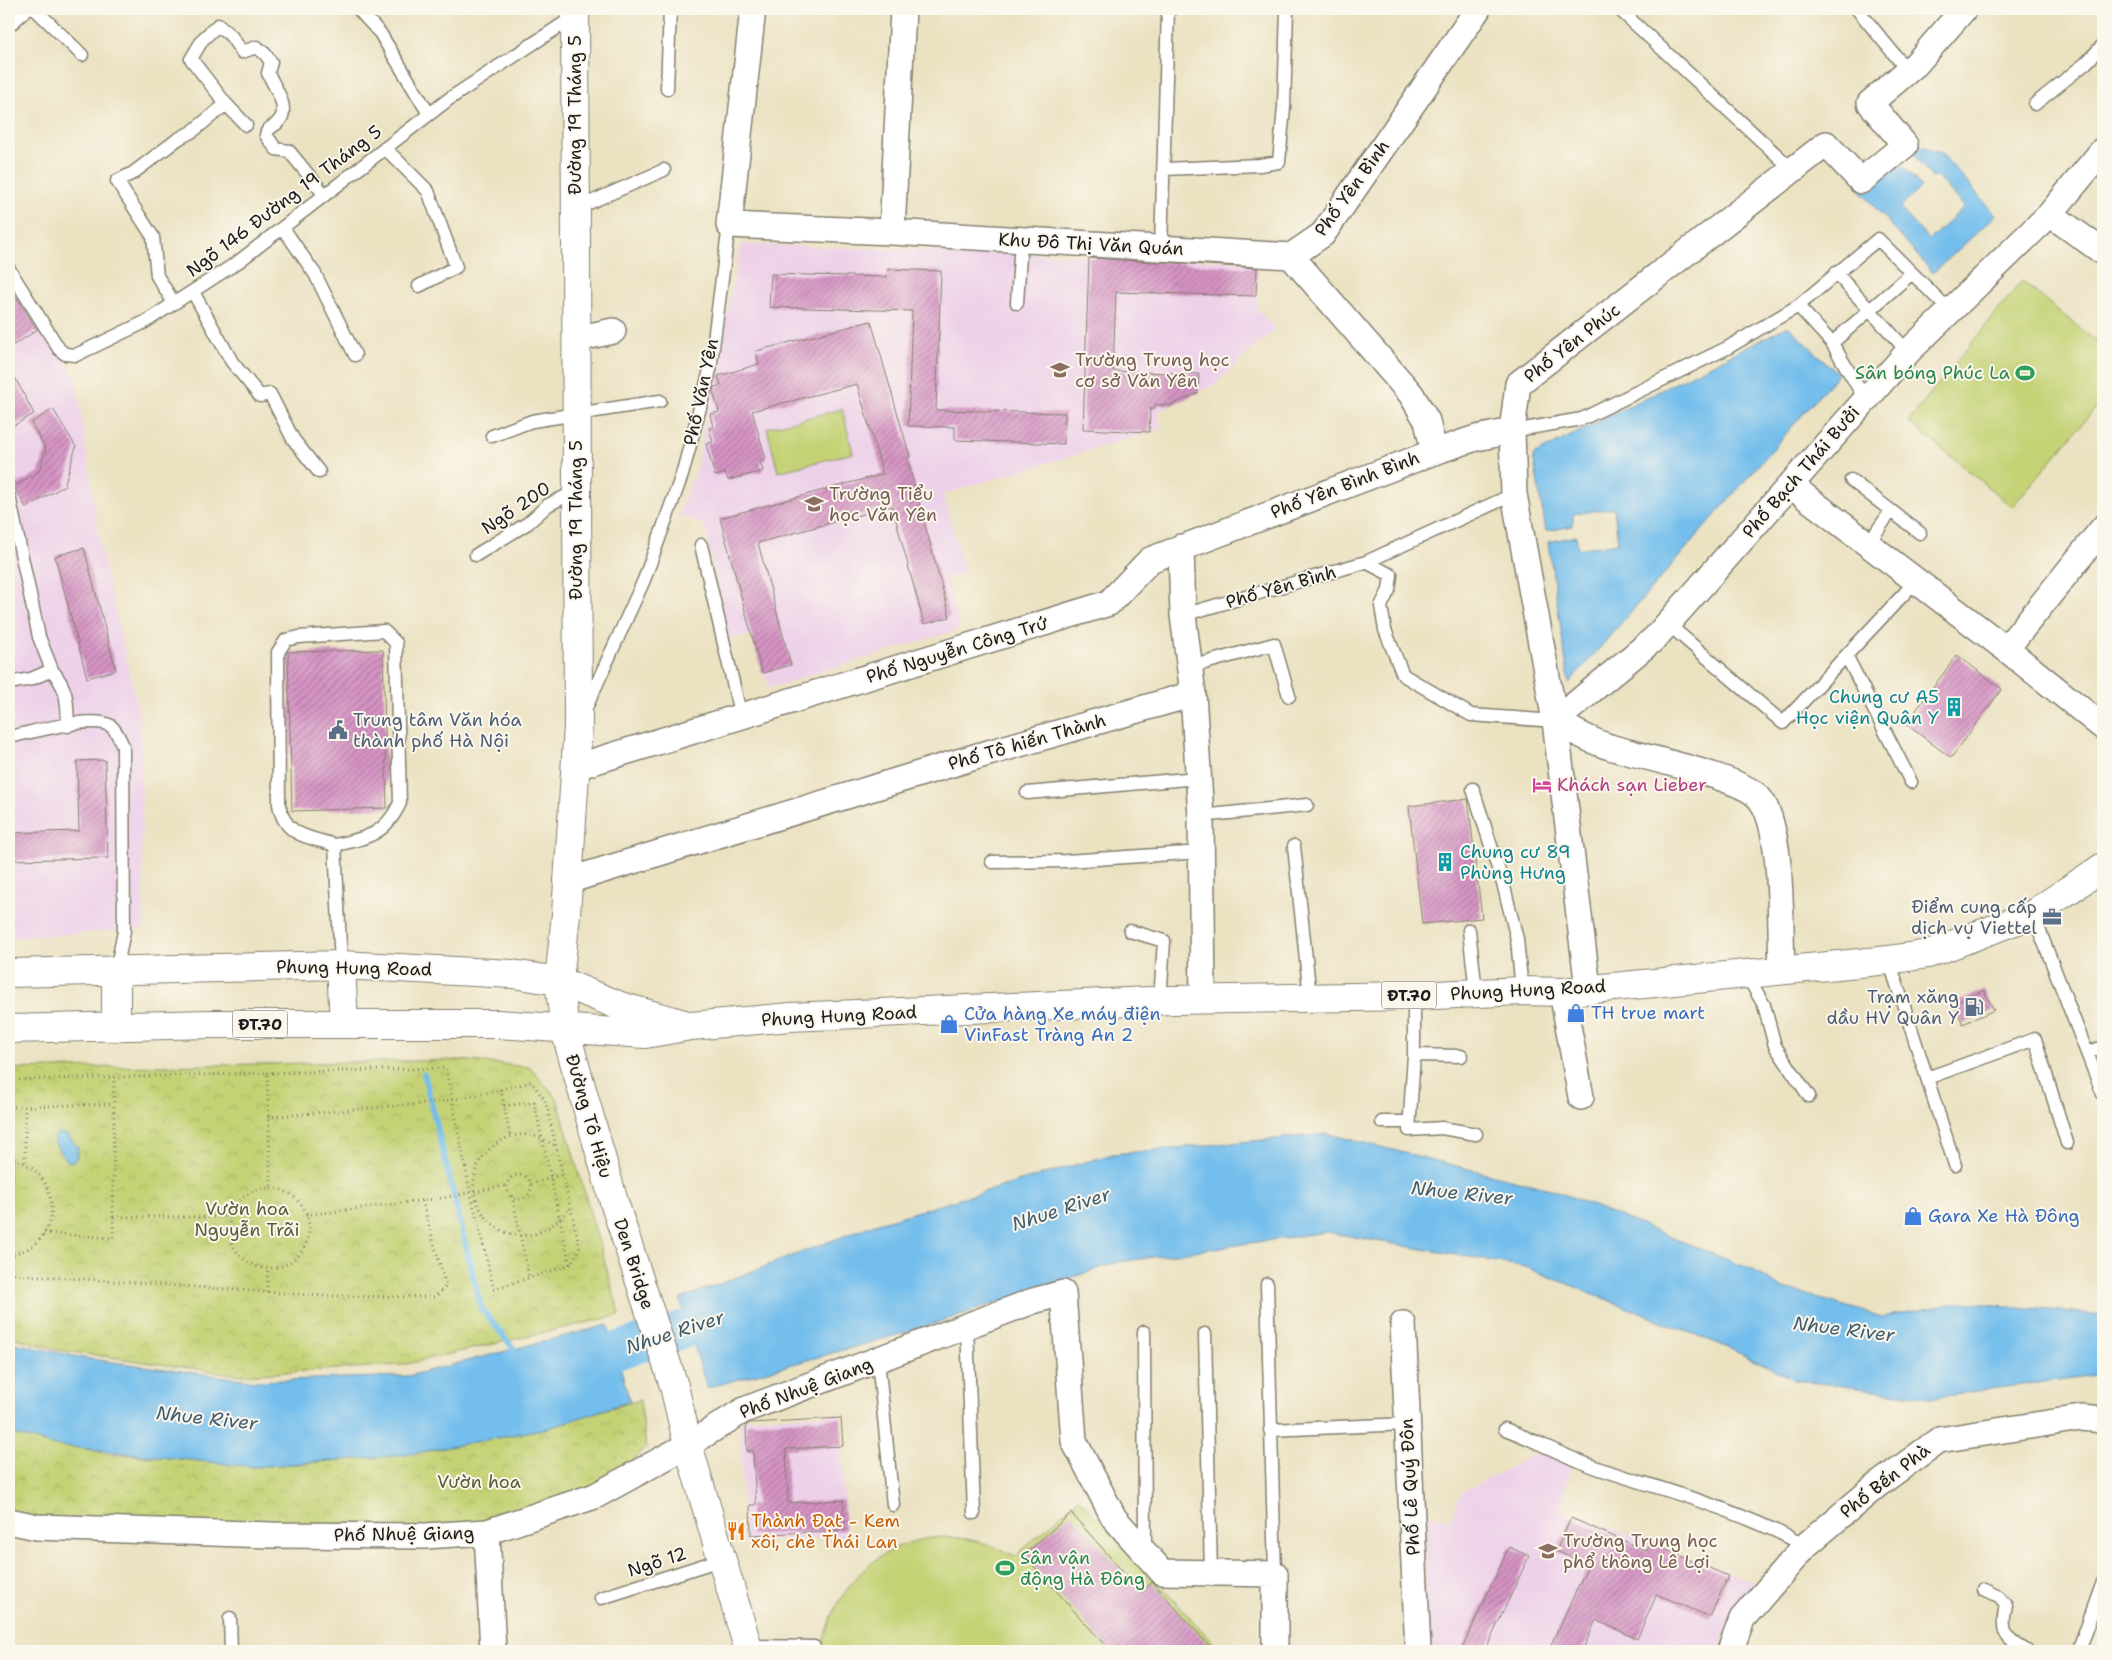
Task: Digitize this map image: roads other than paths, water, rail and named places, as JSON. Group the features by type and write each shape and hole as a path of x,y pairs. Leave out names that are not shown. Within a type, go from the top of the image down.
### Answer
{"main road":[{"name":"Đường 19 Tháng 5","path":"565,1030 559,982 578,726 575,12"},
{"name":"Phung Hung Road","path":"9,1029 344,1024 497,1024 645,1034 691,1026 790,1017 1160,1001 1414,996 1476,992 1575,990 1782,971 1928,954 2033,914 2103,867"},
{"name":"Phung Hung Road","path":"9,973 341,964 512,974 559,982 620,1006 691,1026"},
{"path":"341,964 344,1024"},
{"path":"116,971 116,1027"},
{"name":"Đường Tô Hiệu","path":"565,1030 614,1202"},
{"name":"Den Bridge","path":"614,1202 681,1411 688,1445"},
{"path":"688,1445 748,1649"}],"street":[{"name":"Phố Văn Yên","path":"729,225 753,9"},
{"path":"892,232 903,9"},
{"name":"Phố Yên Bình","path":"1291,256 1323,234 1478,9"},
{"name":"Phố Yên Phúc","path":"1581,1097 1555,721 1514,494 1512,431 1518,384 1794,171 1826,144 1861,180 1905,145 1870,103 1908,71 1964,9"},
{"name":"Phố Bạch Thái Bưởi","path":"1555,721 1655,638 1908,352 1949,310 2050,214 2103,150"},
{"path":"2050,214 2103,252"},
{"name":"Khu Đô Thị Văn Quán","path":"729,225 892,232 1291,256"},
{"path":"1291,256 1411,394 1427,421 1434,452"},
{"path":"576,340 612,331"},
{"name":"Phố Yên Bình Bình","path":"1181,547 1434,452 1476,438 1512,431"},
{"path":"1790,485 2006,649 2103,727"},
{"path":"2006,649 2103,528"},
{"path":"1181,547 1183,615 1194,694 1201,816 1203,1000"},
{"name":"Phố Nguyễn Công Trứ","path":"576,767 1109,603 1150,560 1181,547"},
{"name":"Phố Tô hiến Thành","path":"567,881 978,756 1194,694"},
{"path":"1555,721 1607,747 1741,784 1761,799 1770,819 1776,851 1782,971"},
{"name":"Phố Nhuệ Giang","path":"9,1522 37,1527 273,1535 425,1536 487,1532 596,1496 688,1445 744,1410 1033,1301 1063,1293 1074,1441 1114,1518 1162,1572 1275,1574"},
{"name":"Phố Lê Quý Đôn","path":"1403,1324 1418,1651"},
{"name":"Phố Bến Phà","path":"1730,1651 1742,1619 1805,1546 1876,1486 1939,1440 2081,1418 2103,1420"},
{"path":"487,1532 493,1651"},
{"path":"1275,1574 1276,1651"}],"lane":[{"path":"9,26 27,9"},
{"path":"35,9 82,55"},
{"path":"358,9 380,33 429,114"},
{"path":"667,89 670,9"},
{"path":"1161,249 1168,9"},
{"path":"1164,169 1260,165 1278,162 1284,107 1288,9"},
{"path":"1619,9 1794,171"},
{"path":"1857,9 1908,71"},
{"name":"Ngõ 146 Đường 19 Tháng 5","path":"9,269 59,349 70,356 145,322 192,292 283,228 324,194 429,114 575,12"},
{"path":"246,125 226,104 192,59 203,39 220,25 242,52 257,47 271,62 268,73 281,95 282,114 280,120 267,130 266,135 276,149 289,152 324,194"},
{"path":"2034,104 2086,63 2103,45"},
{"path":"174,303 157,276 153,237 118,179 133,173 178,139 193,131 226,104"},
{"path":"385,148 428,191 456,267 419,286"},
{"path":"575,209 664,170"},
{"name":"Phố Văn Yên","path":"578,726 644,580 682,475 710,370 729,225"},
{"path":"283,228 315,274 355,355"},
{"path":"1512,431 1582,419 1726,348 1798,306 1878,238 1949,310"},
{"path":"1017,303 1021,240"},
{"path":"1836,273 1908,352"},
{"path":"1832,343 1912,273"},
{"path":"192,292 232,362 260,396 270,394 293,439 318,472"},
{"path":"1798,306 1832,343 1865,400"},
{"path":"492,436 532,421 660,401"},
{"path":"1851,480 1920,533"},
{"name":"Ngõ 200","path":"476,555 528,523 548,505 576,491"},
{"name":"Phố Yên Bình","path":"1183,615 1366,562 1514,494"},
{"path":"9,496 39,637 52,670 62,682 67,695 68,726"},
{"path":"1868,544 1891,511"},
{"path":"701,545 741,717"},
{"path":"1366,562 1391,575 1389,590 1381,606 1385,630 1403,675 1471,715 1555,721"},
{"path":"1668,624 1784,723 1916,581"},
{"path":"384,631 396,642 400,803 387,825 369,837 335,845 292,831 281,818 279,804 278,652 286,640 299,637 384,631"},
{"path":"1190,667 1274,644 1289,696"},
{"path":"1847,657 1911,782"},
{"path":"9,683 32,679 52,670"},
{"path":"9,737 93,721 111,726 123,746 124,931 116,971"},
{"path":"1027,793 1198,778"},
{"path":"1473,789 1504,888 1517,939 1522,991"},
{"path":"1201,816 1307,805"},
{"path":"335,845 341,964"},
{"path":"1294,846 1310,997"},
{"path":"992,862 1066,861 1202,852"},
{"path":"2033,914 2103,1094"},
{"path":"1130,930 1164,941 1160,1001"},
{"path":"1469,930 1476,992"},
{"path":"1889,960 1956,1164"},
{"path":"1746,974 1764,1005 1775,1046 1809,1096"},
{"path":"1414,996 1414,1055 1408,1130 1442,1128 1476,1134"},
{"path":"1927,1078 2035,1039 2067,1143"},
{"path":"2087,1053 2103,1047"},
{"path":"1414,1055 1461,1056"},
{"path":"1382,1122 1409,1122"},
{"path":"1267,1284 1275,1574"},
{"path":"967,1326 974,1513"},
{"path":"1144,1332 1145,1553"},
{"path":"1205,1334 1211,1573"},
{"path":"878,1360 893,1505"},
{"path":"1270,1430 1407,1424"},
{"path":"1506,1429 1597,1468 1737,1513 1776,1529 1805,1546"},
{"name":"Ngõ 12","path":"601,1598 723,1559"},
{"path":"2078,1651 2103,1582"},
{"path":"1984,1590 2004,1601 2006,1605 2003,1620 2004,1630 2008,1640 2027,1651"},
{"path":"230,1618 231,1651"},
{"path":"748,1649 814,1646"}],"water":[{"path":"1912,142 1942,154 1996,215 1933,273 1857,187 1897,158 1921,187 1900,208 1929,240 1964,207 1936,175 1932,178 1909,148"},
{"path":"1788,326 1838,374 1569,683 1548,542 1576,536 1578,549 1618,543 1614,508 1573,514 1573,526 1546,531 1533,455"},
{"path":"58,1133 66,1134 78,1147 77,1156 73,1162 66,1160 54,1143 53,1140"},
{"path":"1328,1134 1554,1190 1753,1270 1780,1287 1882,1317 1963,1302 2103,1315 2103,1374 1931,1397 1795,1380 1724,1346 1525,1267 1326,1232 1118,1262 915,1330 707,1388 680,1299 878,1223 1113,1154"},
{"path":"608,1325 630,1401 549,1428 406,1455 254,1467 52,1445 9,1433 9,1342 83,1358 256,1381 408,1376"}],"waterway":[{"path":"424,1074 481,1308 517,1353"},
{"name":"Nhue River","path":"566,1367 738,1312"}],"place":[{"name":"Trường Trung học cơ sở Văn Yên","path":"1060,370"},
{"name":"Sân bóng Phúc La","path":"2025,373"},
{"name":"Trường Tiểu học Văn Yên","path":"814,504"},
{"name":"Chung cư A5 Học viện Quân Y","path":"1954,707"},
{"name":"Trung tâm Văn hóa thành phố Hà Nội","path":"338,730"},
{"name":"Khách sạn Lieber","path":"1542,785"},
{"name":"Chung cư 89 Phùng Hưng","path":"1445,862"},
{"name":"Điểm cung cấp dịch vụ Viettel","path":"2052,917"},
{"name":"Trạm xăng dầu HV Quân Y","path":"1974,1007"},
{"name":"TH true mart","path":"1576,1013"},
{"name":"Cửa hàng Xe máy điện VinFast Tràng An 2","path":"949,1024"},
{"name":"Gara Xe Hà Đông","path":"1913,1216"},
{"name":"Thành Đạt - Kem xôi, chè Thái Lan","path":"736,1531"},
{"name":"Trường Trung học phổ thông Lê Lợi","path":"1548,1551"},
{"name":"Sân vận động Hà Đông","path":"1005,1568"}],"park label":[{"name":"Vườn hoa Nguyễn Trãi","path":"247,1219"},
{"name":"Vườn hoa","path":"479,1482"}]}
